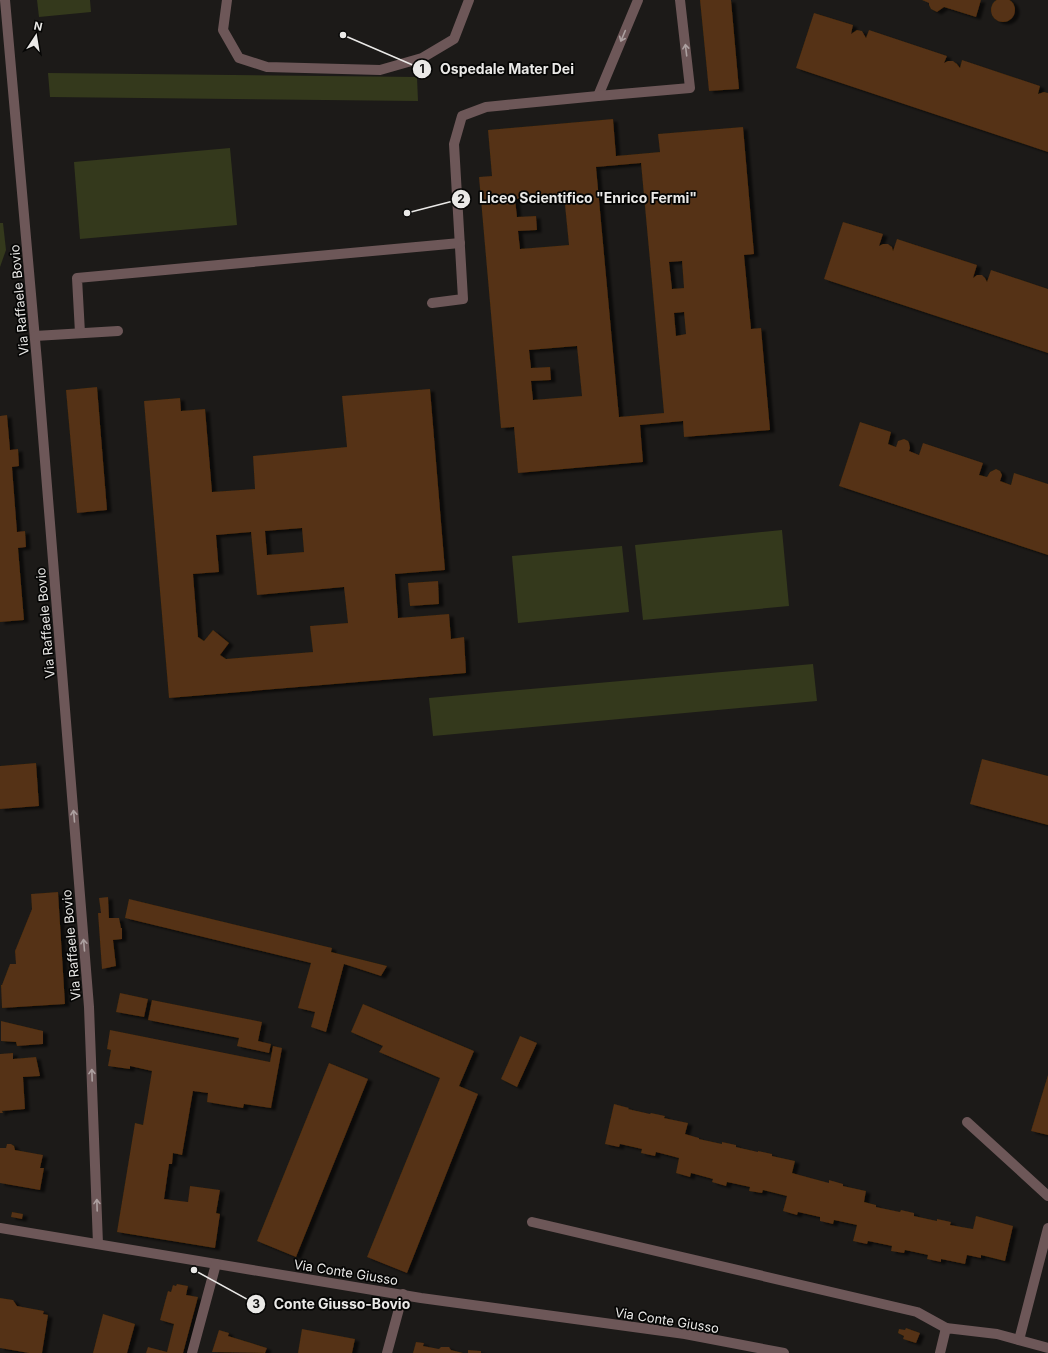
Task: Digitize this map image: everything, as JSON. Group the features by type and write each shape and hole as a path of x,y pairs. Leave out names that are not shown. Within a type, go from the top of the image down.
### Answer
{"street":[{"name":"Via Raffaele Bovio","path":"5,0 35,336 89,1007 98,1244"},
{"path":"227,0 223,30 239,58 267,66 380,70 422,58 454,39 468,0"},
{"path":"598,96 638,0"},
{"path":"432,303 463,299 454,144 462,116 486,107 690,88 680,0"},
{"path":"80,333 77,278 460,243"},
{"path":"35,336 118,331"},
{"path":"967,1122 1048,1196"},
{"path":"532,1222 916,1312 946,1328 997,1334 1048,1348"},
{"name":"Via Conte Giusso","path":"0,1228 404,1294 685,1334 784,1353"},
{"path":"1019,1340 1048,1228"},
{"path":"192,1353 216,1264"},
{"path":"387,1353 404,1294"},
{"path":"940,1353 946,1328"}],"green space":[{"path":"37,0 90,0 91,12 39,17"},
{"path":"48,73 417,77 418,101 50,97"},
{"path":"230,148 237,225 80,239 74,162"},
{"path":"0,223 3,223 6,250 0,267"},
{"path":"782,530 789,606 643,620 635,545"},
{"path":"622,546 629,612 518,623 512,556"},
{"path":"813,664 817,701 433,736 429,698"}],"building":[{"path":"1003,-2 1011,2 1015,10 1011,18 1003,22 995,18 991,10 995,2"},
{"path":"700,0 731,0 739,89 709,91"},
{"path":"922,0 981,0 976,17 944,7 937,12 931,9 929,3"},
{"path":"814,13 853,25 851,34 857,30 862,31 866,38 869,30 947,56 944,63 953,61 960,68 962,60 1040,86 1038,94 1044,92 1048,93 1048,152 796,68"},
{"path":"613,119 616,156 660,152 658,134 743,127 754,254 744,255 751,329 761,328 770,430 684,437 683,421 640,425 643,462 518,473 514,427 501,428 479,177 492,176 488,130","holes":["641,163 664,413 619,417 596,167","564,195 569,245 520,249 518,231 537,230 536,216 517,217 515,199","682,261 684,288 672,289 669,262","684,312 686,334 676,336 674,313","577,346 582,396 533,400 531,381 551,380 550,367 531,368 529,350"]},
{"path":"843,222 883,234 879,246 888,244 892,247 893,251 897,239 977,265 973,278 977,275 982,275 987,282 991,270 1048,289 1048,353 824,279"},
{"path":"97,387 107,510 77,513 66,390"},
{"path":"430,389 445,570 395,574 398,618 449,614 451,639 464,637 466,673 169,698 144,401 180,398 181,411 205,409 212,492 255,489 253,456 347,447 342,396","holes":["302,528 304,552 267,555 265,531","251,532 257,595 344,587 348,623 310,626 313,652 226,659 220,655 229,643 213,630 204,641 198,637 193,574 219,572 216,535"]},
{"path":"7,415 10,450 18,449 19,466 12,467 17,532 25,531 26,547 18,548 24,620 0,622 0,416"},
{"path":"860,422 891,432 888,444 896,447 898,441 904,439 908,441 910,448 909,451 919,455 923,443 983,463 979,475 987,477 990,472 996,469 1000,471 1002,475 1000,481 1011,485 1014,473 1048,484 1048,555 839,486"},
{"path":"438,581 439,604 410,606 408,583"},
{"path":"982,759 1048,776 1048,825 970,804"},
{"path":"36,763 39,806 0,809 0,766"},
{"path":"58,892 65,1004 2,1008 1,985 10,964 16,964 15,951 32,909 31,894"},
{"path":"108,897 109,918 119,918 122,928 122,939 113,940 116,966 102,969 98,913 101,913 99,898"},
{"path":"129,899 332,948 331,952 387,966 381,976 344,964 326,1032 311,1027 315,1012 298,1008 311,963 125,918"},
{"path":"120,993 148,999 144,1017 116,1012"},
{"path":"152,1000 262,1022 258,1041 271,1044 269,1053 237,1046 239,1038 148,1020"},
{"path":"363,1004 474,1051 459,1086 478,1094 407,1273 367,1257 440,1078 379,1052 383,1046 351,1032"},
{"path":"1,1021 43,1031 43,1044 17,1046 16,1042 1,1041"},
{"path":"110,1030 270,1062 273,1046 282,1048 271,1108 244,1104 243,1108 207,1102 208,1093 193,1091 182,1155 173,1153 172,1164 169,1164 164,1199 188,1202 190,1186 220,1190 216,1213 220,1214 215,1248 117,1232 135,1123 143,1125 152,1071 130,1066 130,1069 108,1066 111,1050 107,1049"},
{"path":"520,1036 537,1043 517,1087 501,1079"},
{"path":"13,1053 13,1059 36,1057 40,1076 23,1077 25,1109 2,1111 3,1113 0,1113 0,1054"},
{"path":"329,1063 368,1079 296,1257 257,1241"},
{"path":"1048,1075 1048,1135 1031,1131"},
{"path":"614,1104 629,1108 628,1109 665,1116 664,1118 688,1123 685,1134 699,1139 722,1144 722,1142 736,1145 736,1147 772,1154 772,1156 795,1161 792,1173 829,1183 829,1180 843,1184 843,1186 866,1191 864,1202 876,1205 876,1207 900,1212 901,1210 914,1213 914,1216 937,1221 937,1219 951,1222 950,1225 973,1229 976,1216 1013,1226 1005,1261 981,1255 981,1258 967,1255 965,1264 941,1259 941,1262 927,1259 928,1255 905,1250 904,1253 891,1251 892,1246 868,1241 867,1244 853,1241 857,1225 834,1220 833,1224 820,1221 820,1217 798,1212 797,1215 783,1211 787,1196 763,1190 762,1193 749,1191 750,1187 727,1182 726,1186 712,1182 713,1179 691,1173 690,1177 676,1173 679,1158 656,1152 655,1156 641,1153 642,1149 620,1144 619,1147 605,1144"},
{"path":"7,1144 14,1146 15,1150 43,1155 40,1168 44,1168 40,1190 0,1183 0,1148 6,1148"},
{"path":"12,1212 23,1214 22,1219 11,1217"},
{"path":"177,1284 188,1286 186,1295 198,1297 183,1353 146,1353 148,1347 167,1352 174,1324 160,1320 168,1291 171,1292 173,1285 176,1286"},
{"path":"0,1298 13,1300 17,1306 44,1311 43,1314 48,1315 42,1353 29,1353 0,1348"},
{"path":"103,1314 135,1324 127,1353 93,1353"},
{"path":"906,1328 920,1333 916,1343 903,1339 904,1336 898,1333 899,1329 905,1330"},
{"path":"302,1329 355,1339 352,1353 298,1353"},
{"path":"219,1330 229,1333 228,1336 267,1348 265,1353 212,1352"},
{"path":"416,1342 424,1343 423,1346 439,1349 441,1347 449,1347 451,1350 463,1353 413,1353"},
{"path":"468,1350 481,1351 481,1353 468,1353"}],"place":[{"name":"Ospedale Mater Dei","path":"343,35"},
{"name":"Liceo Scientifico \"Enrico Fermi\"","path":"407,213"},
{"name":"Conte Giusso-Bovio","path":"194,1270"}]}
